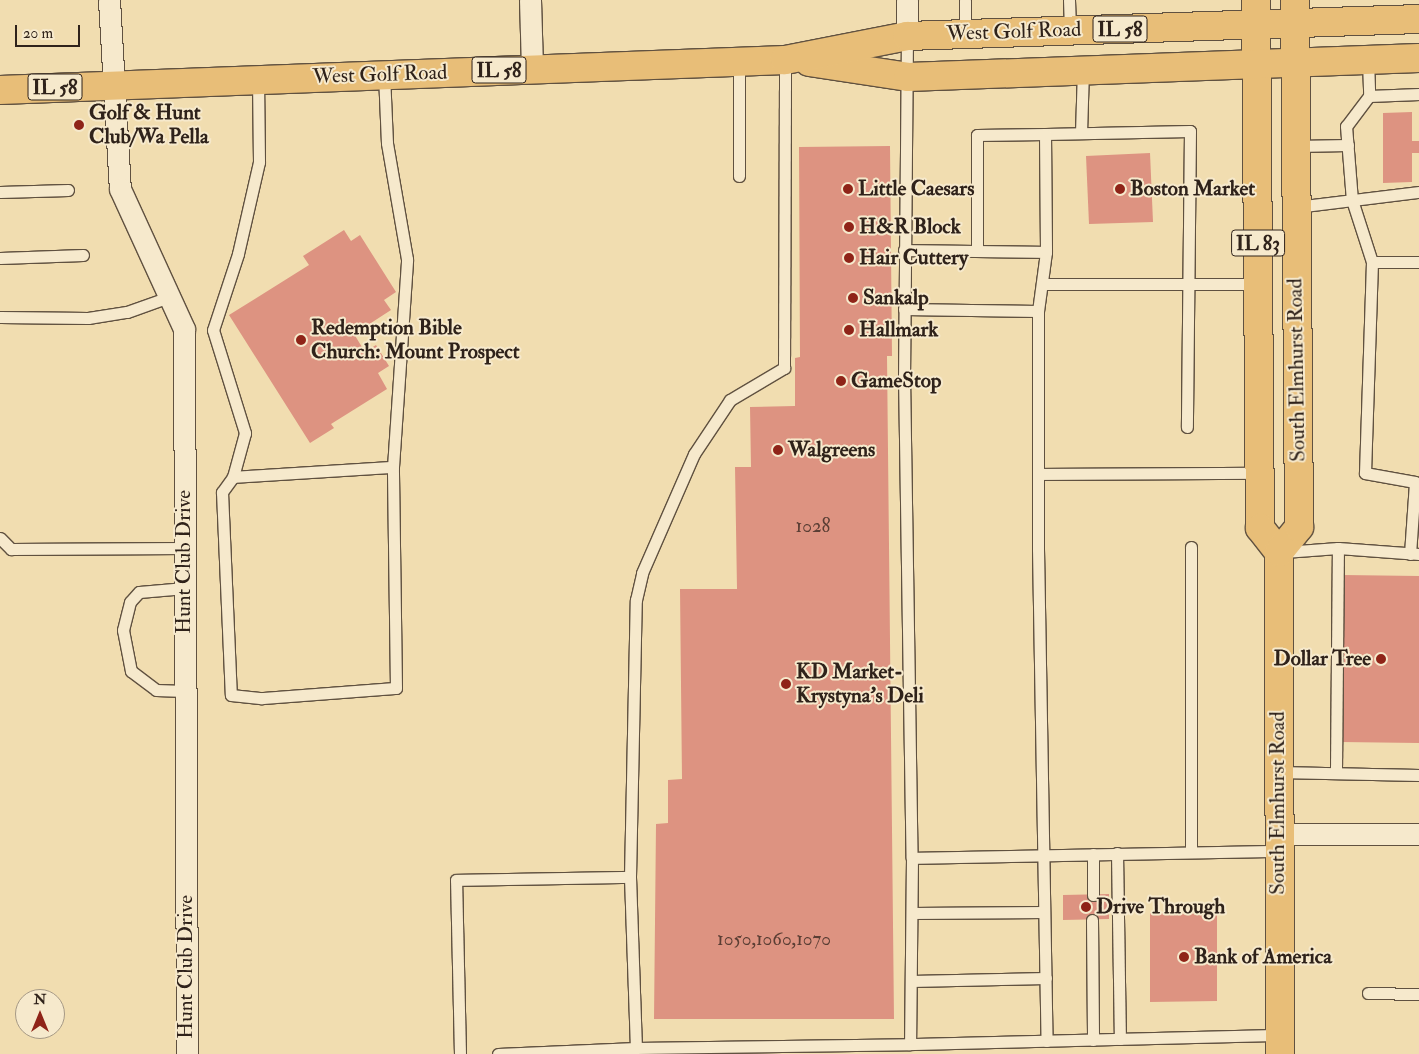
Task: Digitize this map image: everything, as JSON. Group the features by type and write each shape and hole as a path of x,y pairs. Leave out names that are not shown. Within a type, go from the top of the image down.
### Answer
{"main road":[{"name":"West Golf Road","path":"0,90 788,60 907,36 1070,30 1256,13 1296,12 1419,19"},
{"name":"South Elmhurst Road","path":"1280,1045 1278,842 1279,552 1299,527 1296,12"},
{"name":"South Elmhurst Road","path":"1256,13 1260,528 1279,552"},
{"name":"West Golf Road","path":"788,60 908,77 1419,58"}],"street":[{"name":"Hunt Club Drive","path":"109,0 111,85 120,189 184,329 187,1054"},
{"path":"530,0 532,69"},
{"path":"906,0 907,36"},
{"path":"1278,842 1419,834"}],"lane":[{"path":"965,0 965,34"},
{"path":"1069,0 1070,30"},
{"path":"907,36 904,309 905,631 912,858 910,1044"},
{"path":"636,1048 630,877 636,600 642,574 694,454 730,400 784,368 788,60"},
{"path":"1279,552 1338,548 1415,554 1415,482 1366,473 1372,262 1352,200 1346,126 1369,96 1368,60"},
{"path":"739,62 739,176"},
{"path":"1081,133 1083,71"},
{"path":"258,79 259,162 238,254 213,330 246,433 233,477 222,492 231,695 262,698 396,688 393,468 407,259 387,143 384,75"},
{"path":"1369,96 1419,94"},
{"path":"978,251 977,135 1190,131 1187,427"},
{"path":"1045,134 1045,284 1038,311 1043,856 1047,1041"},
{"path":"1296,146 1348,145"},
{"path":"0,192 68,190"},
{"path":"1296,207 1419,192"},
{"path":"904,250 1046,252"},
{"path":"0,258 83,256"},
{"path":"1372,262 1419,262"},
{"path":"1045,284 1258,284"},
{"path":"0,317 88,318 127,312 169,297"},
{"path":"904,309 1038,311"},
{"path":"233,477 393,468"},
{"path":"1039,474 1260,473"},
{"path":"0,538 11,549 184,548"},
{"path":"1191,547 1191,852"},
{"path":"1336,770 1338,548"},
{"path":"184,588 139,592 130,602 123,630 131,671 156,690 185,691"},
{"path":"1278,772 1336,770 1419,775"},
{"path":"912,858 1191,852 1278,842"},
{"path":"1117,853 1120,1039"},
{"path":"1093,854 1093,895"},
{"path":"460,1054 456,880 630,877"},
{"path":"912,914 1044,912"},
{"path":"1092,920 1093,1040"},
{"path":"911,981 1046,978"},
{"path":"1368,993 1419,994"},
{"path":"498,1054 636,1048 1120,1039 1280,1045"}],"building":[{"path":"1412,112 1412,141 1419,141 1419,153 1412,153 1412,182 1383,183 1383,113"},
{"path":"890,146 892,356 887,356 894,1019 654,1019 656,824 668,823 668,780 682,779 680,589 737,589 735,467 751,467 750,407 795,406 795,358 800,357 799,147"},
{"name":"Boston Market","path":"1150,153 1153,222 1089,224 1086,156"},
{"name":"Redemption Bible Church: Mount Prospect","path":"344,230 351,241 360,235 396,292 384,300 391,310 354,334 365,352 376,345 389,366 378,373 387,389 331,424 334,428 310,443 229,315 309,265 303,256"},
{"name":"Dollar Tree","path":"1343,575 1419,576 1419,743 1341,742"},
{"name":"Drive Through","path":"1109,894 1109,919 1063,920 1063,895"},
{"name":"Bank of America","path":"1150,913 1217,913 1217,1001 1150,1002"}],"place":[{"name":"Golf & Hunt Club/Wa Pella","path":"79,125"},
{"name":"Little Caesars","path":"848,189"},
{"name":"Boston Market","path":"1120,189"},
{"name":"H&R Block","path":"849,227"},
{"name":"Hair Cuttery","path":"849,258"},
{"name":"Sankalp","path":"853,298"},
{"name":"Hallmark","path":"849,330"},
{"name":"Redemption Bible Church: Mount Prospect","path":"301,340"},
{"name":"GameStop","path":"841,381"},
{"name":"Walgreens","path":"778,450"},
{"name":"Dollar Tree","path":"1381,659"},
{"name":"KD Market- Krystyna's Deli","path":"786,684"},
{"name":"Drive Through","path":"1086,907"},
{"name":"Bank of America","path":"1184,957"}]}
